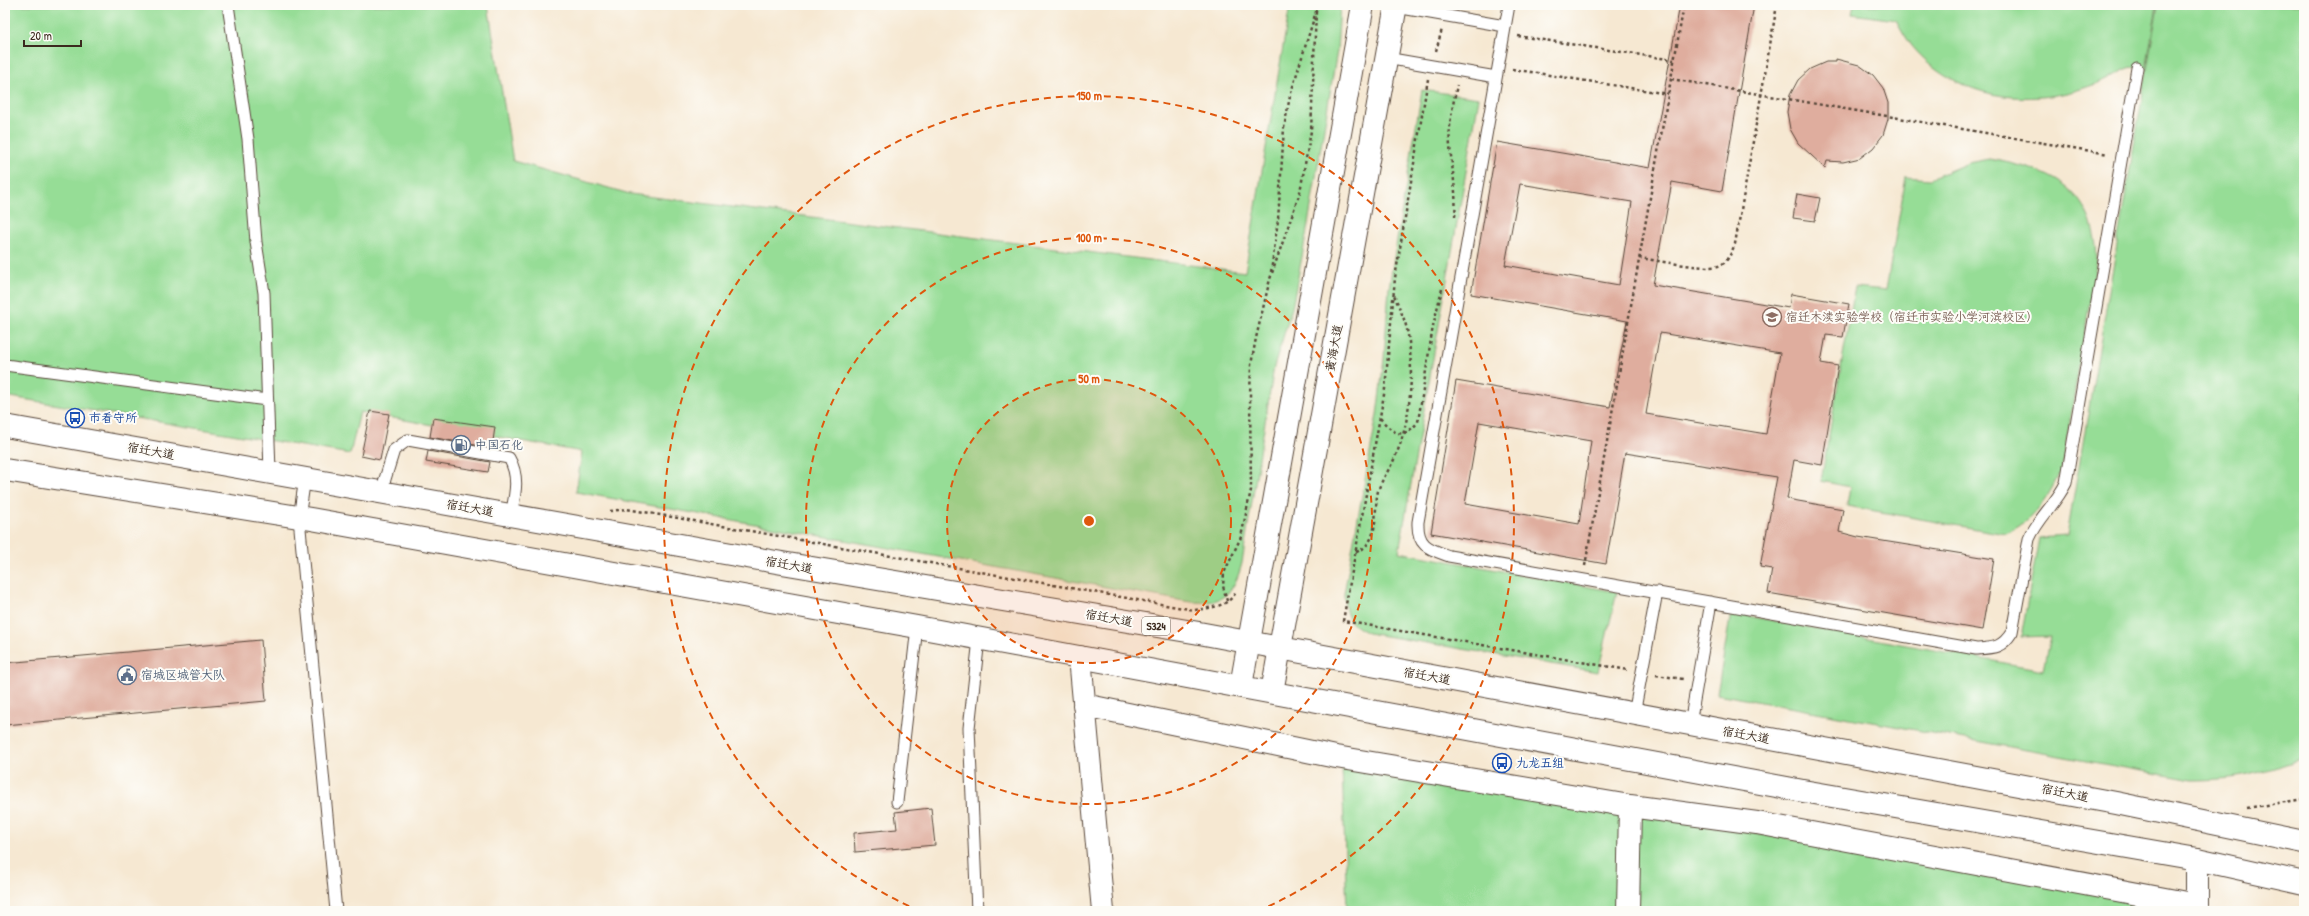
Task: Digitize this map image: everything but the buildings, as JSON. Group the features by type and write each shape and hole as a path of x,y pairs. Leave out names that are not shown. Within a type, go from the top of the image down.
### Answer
{"main road":[{"path":"1241,686 1363,5"},
{"name":"黄海大道","path":"1272,692 1396,6"},
{"name":"宿迁大道","path":"5,426 305,478 782,564 1280,648 2116,803 2304,842"},
{"path":"5,470 299,518 979,638 1803,791 2197,859 2304,883"},
{"path":"1080,657 1103,911"},
{"path":"1084,705 1336,757 1630,806 1757,824 2197,908 2197,859"},
{"path":"1628,911 1630,806"}],"lane":[{"path":"228,5 248,139 256,242 264,293 270,472"},
{"path":"1509,5 1418,522 1417,535 1423,544 1449,556 1976,649 1992,648 2005,643 2012,632 2029,539 2035,526 2060,496 2070,470 2137,68"},
{"path":"1396,6 1504,30"},
{"path":"1386,58 1459,70 1497,72"},
{"path":"5,365 267,400"},
{"path":"381,492 394,450 408,440 509,458 514,467 517,484 510,515"},
{"path":"305,478 299,518 336,911"},
{"path":"1634,714 1657,592"},
{"path":"1690,724 1711,602"},
{"path":"897,802 917,627"},
{"path":"977,911 969,728 979,638"}],"path":[{"path":"1270,279 1278,220 1284,128 1290,96 1318,5"},
{"path":"1582,579 1684,5"},
{"path":"1639,258 1704,266 1718,266 1728,259 1735,244 1777,5"},
{"path":"1227,601 1223,586 1224,573 1242,537 1250,497 1251,365 1270,279 1282,239 1294,212 1307,162 1311,131 1316,11"},
{"path":"1504,30 1674,60"},
{"path":"1454,224 1456,190 1450,145 1450,127 1459,70"},
{"path":"1497,72 1668,94"},
{"path":"1671,79 2122,156"},
{"path":"1380,418 1394,433 1402,434 1411,430 1418,422 1433,326 1444,282"},
{"path":"1356,552 1364,549 1372,535 1376,501 1381,483 1396,455 1407,411 1410,358 1408,334 1394,294"},
{"path":"604,512 627,509 1194,610 1218,607 1233,597 1240,585"}],"green space":[{"path":"5,5 488,5 513,161 630,194 1245,272 1290,5 1340,5 1337,51 1306,236 1292,308 1274,367 1242,563 1234,584 1229,592 1223,597 1215,600 1207,602 1184,601 576,492 582,452 360,412 350,454 5,396"},
{"path":"1854,5 2157,5 2146,69 2130,67 2102,81 2081,89 2058,95 2012,97 1968,87 1948,76 1929,63 1912,46 1896,20 1852,14"},
{"path":"2158,5 2304,5 2304,758 2249,775 2223,779 2192,780 1717,694 1731,613 2043,670 2050,636 2021,637 2039,538 2067,536"},
{"path":"1422,90 1479,98 1399,552 1617,592 1598,672 1368,633 1356,626 1347,614 1344,594 1377,415 1384,359 1389,288"},
{"path":"1989,159 2032,169 2066,186 2078,199 2088,215 2094,235 2097,259 2062,467 2046,498 2033,515 2015,529 2005,534 1847,506 1850,487 1821,481 1855,287 1886,290 1906,177 1930,179 1968,163"},
{"path":"1342,767 2133,893 2136,911 1347,911"}],"place":[{"name":"宿迁木渎实验学校（宿迁市实验小学河滨校区）","path":"1772,317"},
{"name":"市看守所","path":"75,418"},
{"name":"中国石化","path":"461,445"},
{"name":"宿城区城管大队","path":"127,675"},
{"name":"九龙五组","path":"1502,763"}]}
